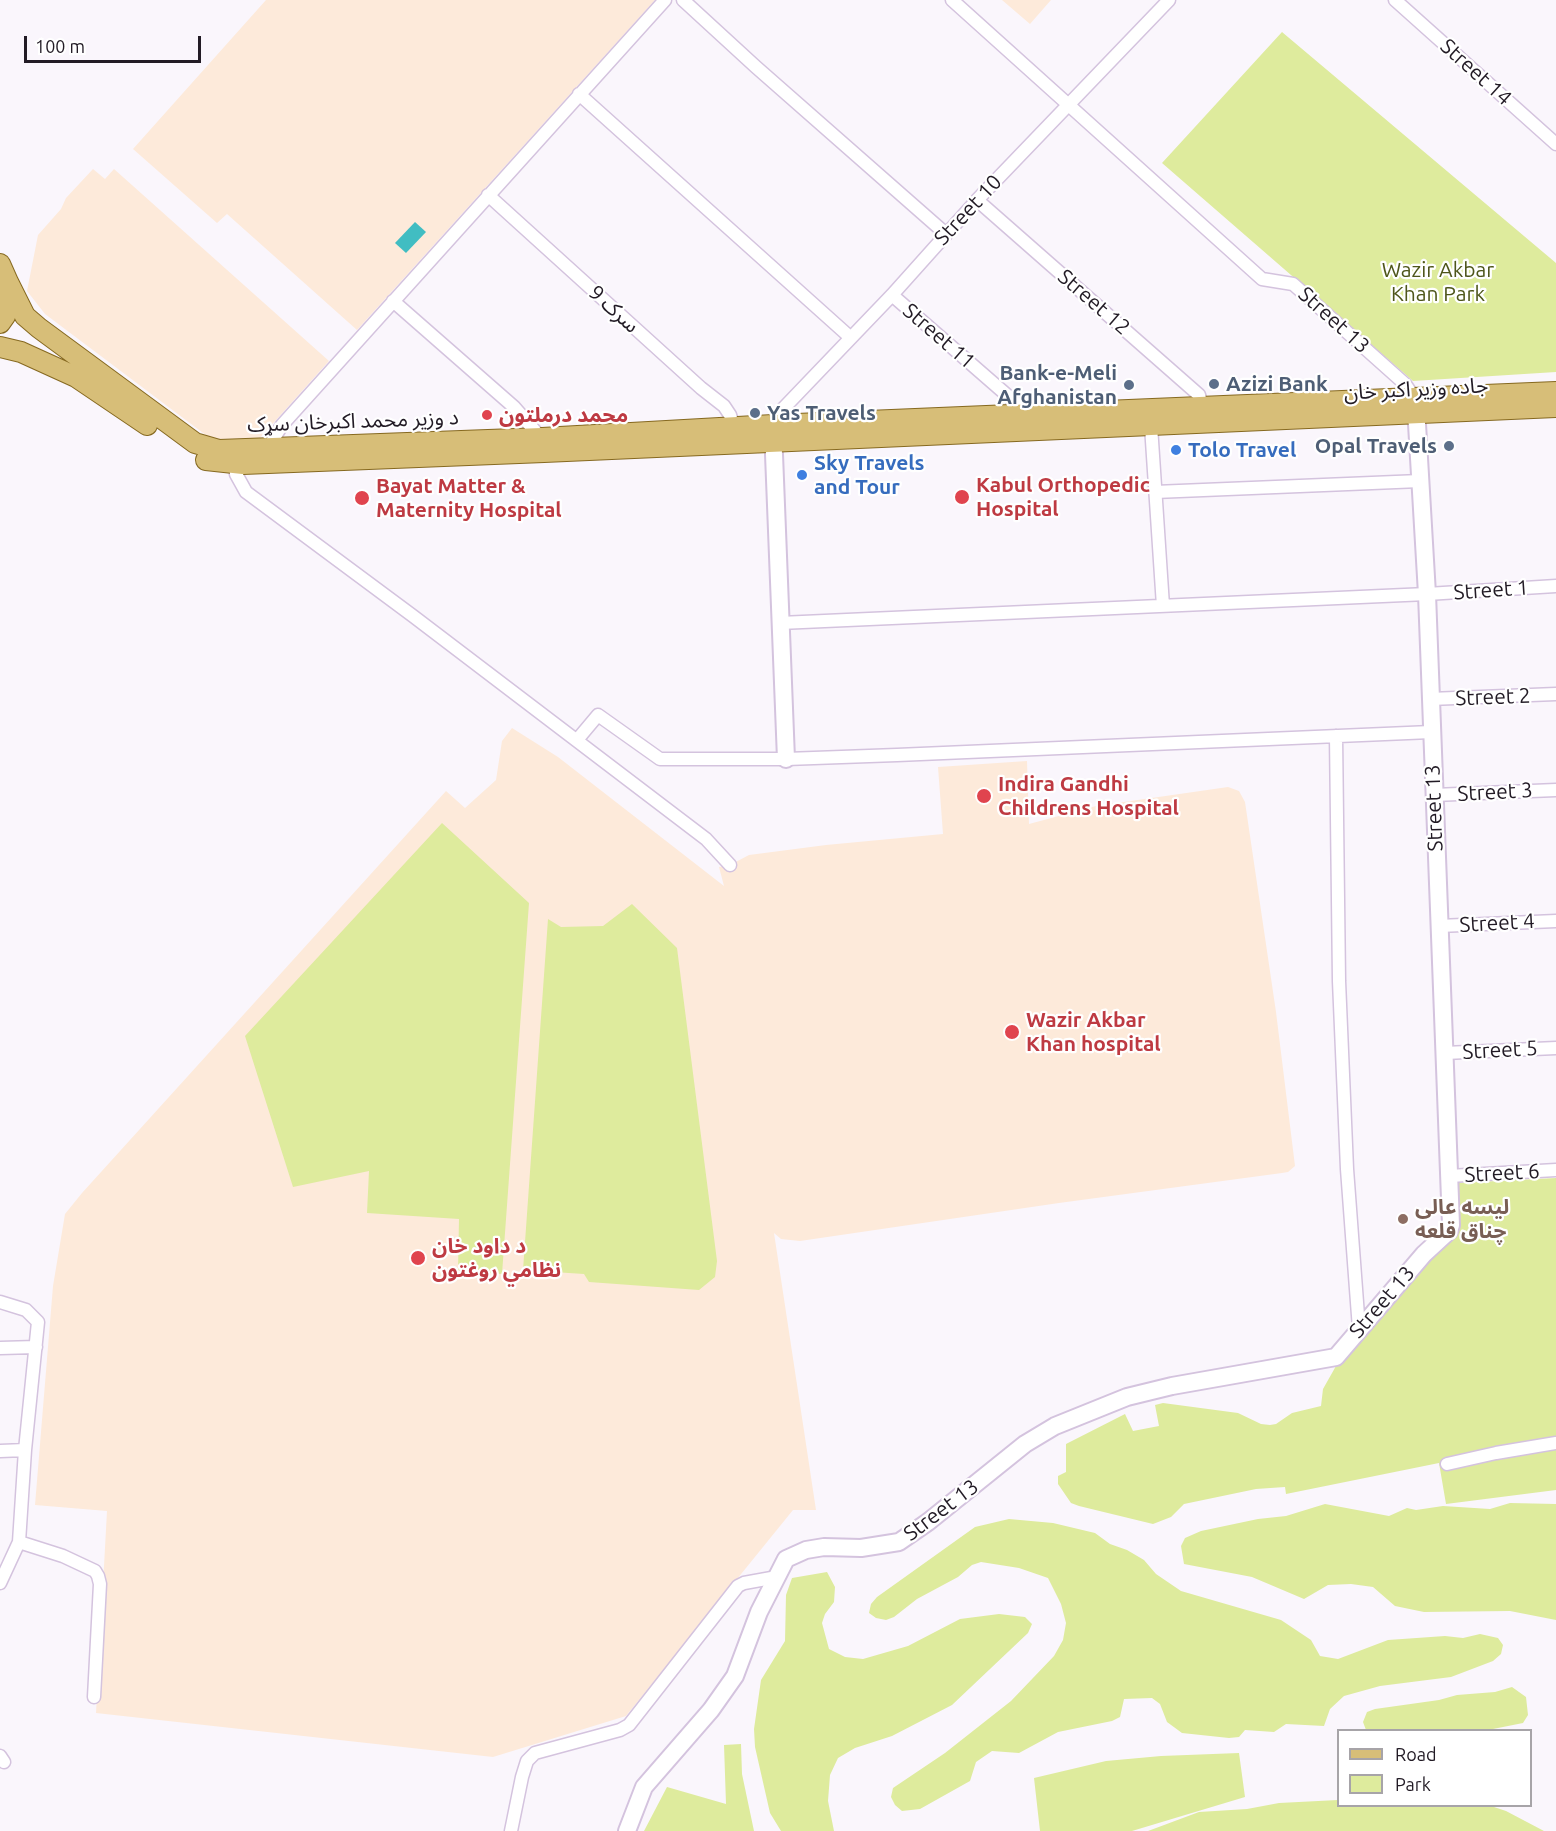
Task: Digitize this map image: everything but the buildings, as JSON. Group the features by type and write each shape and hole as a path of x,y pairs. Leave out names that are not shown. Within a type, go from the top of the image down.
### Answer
{"main road":[{"name":"د وزیر محمد اکبرخان سړک","path":"4,273 25,316 78,358 195,443 235,456 268,448 543,445 1414,406 1556,392"},
{"path":"0,323 5,316 9,300 4,273"},
{"path":"0,347 21,352 76,376 174,444 208,461 235,456 543,445"},
{"name":"جاده وزیر اکبر خان","path":"1414,406 1556,407"},
{"path":"1029,423 1151,426 1204,415"}],"street":[{"path":"268,448 282,425 664,0"},
{"path":"683,0 946,234"},
{"name":"Street 13","path":"627,1831 644,1787 711,1710 735,1676 759,1612 786,1559 806,1550 824,1547 861,1548 899,1542 928,1522 1026,1444 1055,1426 1127,1396 1336,1357 1424,1254 1449,1231 1449,1176 1427,594 1414,406 1405,384 1293,284 1262,279 952,0"},
{"name":"Street 10","path":"773,434 778,414 892,295 977,200 1169,0"},
{"name":"Street 14","path":"1395,0 1556,144"},
{"path":"579,94 851,338"},
{"name":"سرک 9","path":"488,195 701,388 724,406 730,415 736,436"},
{"name":"Street 12","path":"977,200 1199,395 1204,415"},
{"name":"Street 11","path":"892,295 1016,403 1029,423"},
{"path":"393,301 514,407 543,445"},
{"path":"1151,426 1163,606"},
{"path":"773,434 786,759"},
{"path":"235,456 236,474 246,492 706,839 730,865"},
{"path":"1155,492 1420,481"},
{"name":"Street 1","path":"780,623 1427,594 1556,586"},
{"name":"Street 2","path":"1430,699 1556,694"},
{"path":"577,740 598,715 660,759 786,759 1431,732"},
{"path":"1336,736 1340,1005 1347,1169 1359,1329"},
{"name":"Street 3","path":"1434,795 1556,790"},
{"name":"Street 4","path":"1439,926 1556,921"},
{"name":"Street 5","path":"1444,1053 1556,1048"},
{"name":"Street 6","path":"1449,1176 1556,1170"},
{"path":"0,1302 26,1310 38,1322 18,1542 0,1583"},
{"path":"0,1348 36,1347"},
{"path":"1446,1464 1496,1452 1556,1443"},
{"path":"0,1451 25,1450"},
{"path":"18,1542 63,1556 95,1571 98,1576 100,1584 94,1697"},
{"path":"512,1829 527,1761 535,1753 620,1730 629,1725 738,1586 777,1577"}],"shaded area":[{"path":"266,0 655,0 357,330 227,214 217,223 133,149"},
{"path":"1002,0 1051,0 1030,24"},
{"path":"93,169 105,179 114,169 329,361 259,439 215,442 45,314 27,291 38,235 61,209 66,198"},
{"name":"د داود خان نظامي روغتون","path":"512,728 558,757 724,886 719,867 730,865 749,855 943,834 938,767 1027,761 1029,824 1096,806 1228,787 1239,791 1245,802 1276,1012 1295,1166 1288,1172 1282,1173 800,1241 781,1239 774,1233 816,1510 793,1510 626,1716 493,1757 96,1713 107,1511 35,1505 53,1286 65,1214 446,791 465,808 496,780 502,741"}],"green space":[{"name":"Wazir Akbar Khan Park","path":"1282,32 1556,263 1556,372 1413,381 1162,163"},
{"path":"442,823 529,903 502,1274 458,1271 459,1219 367,1213 369,1171 293,1187 245,1036"},
{"path":"632,904 677,948 717,1261 715,1277 699,1290 589,1282 584,1274 523,1270 548,919 561,927 603,926"},
{"path":"1556,1178 1556,1490 1446,1504 1439,1463 1286,1494 1285,1487 1256,1489 1184,1504 1171,1517 1153,1524 1071,1503 1058,1484 1058,1476 1066,1472 1066,1444 1125,1414 1133,1431 1159,1426 1155,1405 1163,1403 1238,1413 1261,1424 1270,1425 1276,1424 1292,1413 1321,1406 1323,1389 1336,1366 1434,1253 1453,1240 1459,1228 1457,1183"},
{"path":"1510,1503 1556,1504 1556,1620 1510,1611 1424,1612 1395,1606 1373,1587 1351,1584 1328,1585 1304,1599 1252,1577 1184,1564 1181,1546 1185,1538 1201,1531 1258,1519 1286,1516 1325,1504 1389,1516 1407,1508 1416,1510 1443,1506 1490,1509"},
{"path":"1009,1519 1053,1523 1095,1533 1110,1544 1127,1550 1144,1560 1156,1574 1181,1591 1281,1620 1311,1640 1320,1656 1338,1659 1388,1640 1445,1636 1463,1638 1480,1634 1498,1638 1503,1645 1501,1654 1493,1661 1451,1677 1380,1686 1344,1696 1330,1709 1324,1726 1286,1724 1274,1732 1245,1730 1239,1737 1182,1733 1167,1722 1160,1704 1152,1698 1124,1699 1120,1717 1112,1721 1058,1732 1019,1753 992,1751 976,1762 970,1781 920,1809 902,1811 891,1797 893,1788 945,1753 1011,1701 1054,1656 1063,1640 1066,1623 1061,1604 1048,1578 1019,1568 981,1562 972,1565 958,1577 917,1599 894,1617 886,1620 876,1618 869,1613 871,1604 877,1597 975,1527"},
{"path":"827,1572 835,1587 834,1602 825,1614 822,1623 829,1649 845,1657 863,1659 908,1646 960,1619 999,1614 1025,1617 1032,1624 1028,1633 952,1705 892,1736 855,1748 838,1758 830,1775 828,1801 834,1831 781,1831 770,1813 755,1747 754,1729 761,1680 785,1641 786,1595 792,1578"},
{"path":"1512,1687 1526,1697 1528,1715 1523,1723 1493,1729 1366,1729 1363,1722 1367,1712 1375,1709 1439,1700 1457,1695 1495,1692"},
{"path":"741,1744 742,1774 754,1831 644,1831 667,1787 726,1804 724,1745"},
{"path":"1239,1753 1245,1797 1132,1831 1040,1831 1034,1778 1106,1761"},
{"path":"1337,1800 1337,1807 1494,1807 1544,1831 1148,1831 1199,1812 1247,1809 1279,1803"}],"water":[{"path":"415,222 426,232 406,253 395,243"}],"place":[{"name":"Azizi Bank","path":"1214,384"},
{"name":"Bank-e-Meli Afghanistan","path":"1129,385"},
{"name":"Yas Travels","path":"755,413"},
{"name":"محمد درملتون","path":"487,415"},
{"name":"Opal Travels","path":"1449,446"},
{"name":"Tolo Travel","path":"1176,450"},
{"name":"Sky Travels and Tour","path":"802,475"},
{"name":"Kabul Orthopedic Hospital","path":"962,497"},
{"name":"Bayat Matter & Maternity Hospital","path":"362,498"},
{"name":"Indira Gandhi Childrens Hospital","path":"984,796"},
{"name":"Wazir Akbar Khan hospital","path":"1012,1032"},
{"name":"لیسه عالی چناق قلعه","path":"1403,1219"},
{"name":"د داود خان نظامي روغتون","path":"418,1258"}]}
